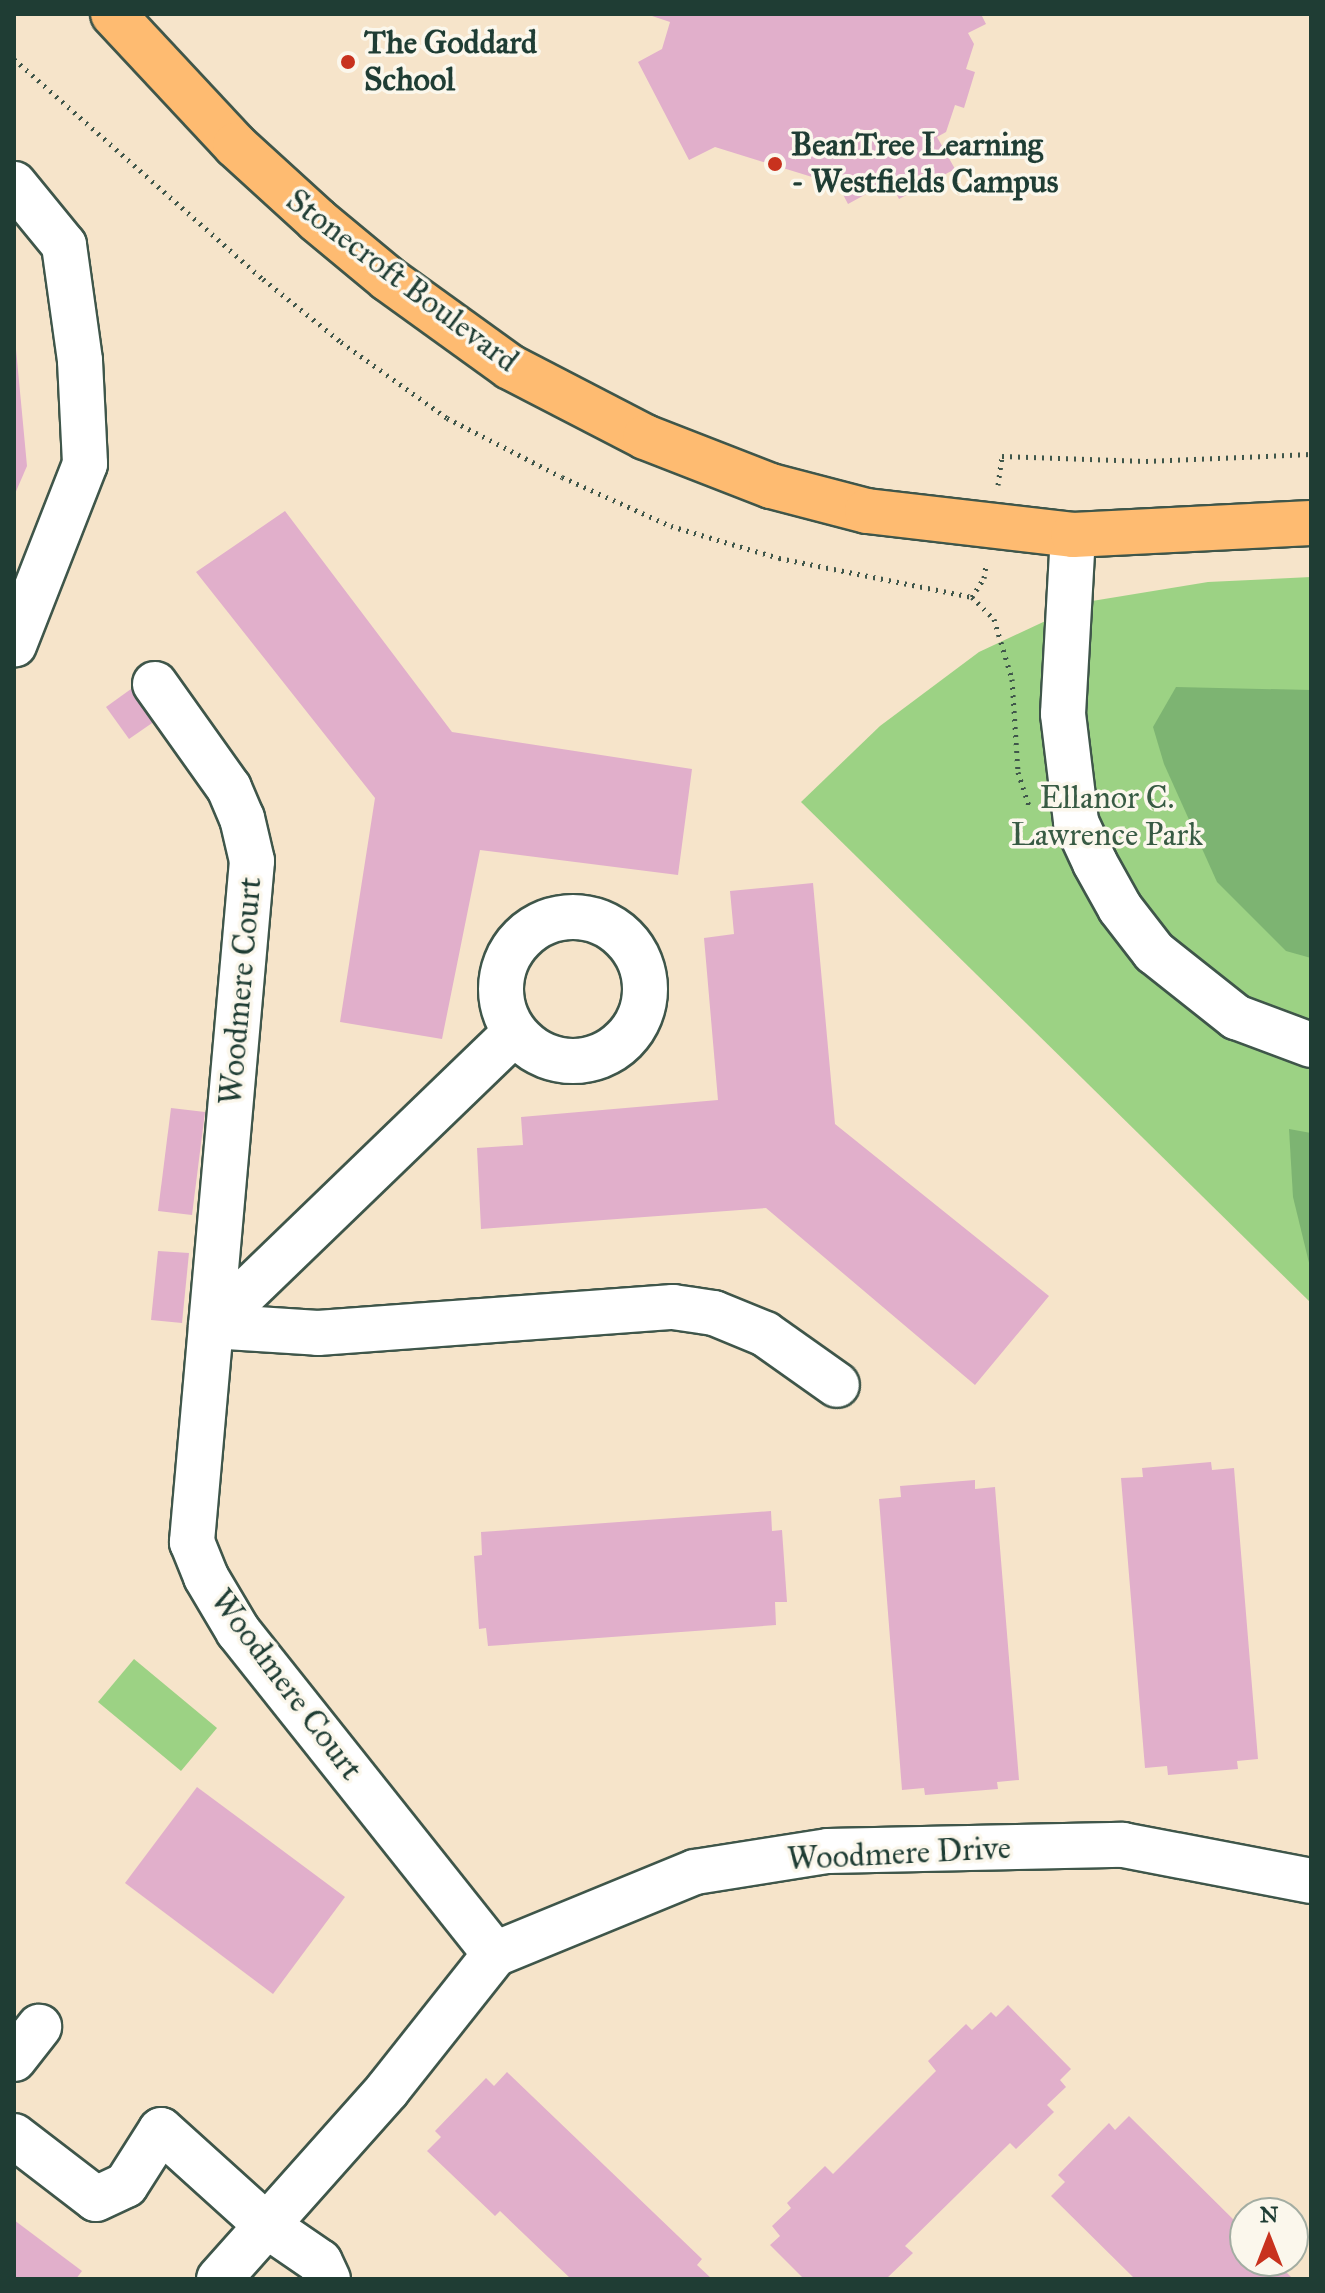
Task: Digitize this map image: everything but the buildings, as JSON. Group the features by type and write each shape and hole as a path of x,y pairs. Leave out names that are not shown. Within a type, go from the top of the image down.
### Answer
{"main road":[{"name":"Stonecroft Boulevard","path":"113,14 235,145 297,203 388,279 510,367 645,437 771,486 867,511 1073,535 1311,523"}],"street":[{"path":"14,184 64,245 80,361 85,464 14,645"},
{"path":"1073,535 1063,714 1076,822 1082,836 1120,908 1154,952 1236,1017 1311,1045"},
{"name":"Woodmere Court","path":"155,684 229,788 252,861 192,1542 206,1577 238,1631 495,1954"},
{"path":"211,1326 513,1034"},
{"path":"211,1326 318,1333 673,1307 714,1313 765,1334 837,1385"},
{"name":"Woodmere Drive","path":"219,2279 388,2089 495,1954 695,1872 828,1851 1123,1845 1311,1881"},
{"path":"14,2136 96,2199 126,2185 161,2130 266,2225 320,2262 328,2279"}],"path":[{"path":"14,59 263,279 341,342 447,418 562,477 671,526 779,558 972,597 994,619 1012,679 1018,772 1033,817"},
{"path":"972,597 984,578 1002,456 1146,461 1311,454"}],"green space":[{"name":"Ellanor C. Lawrence Park","path":"1311,577 1311,1303 801,802 880,726 979,652 1086,602 1208,582"},
{"path":"1176,687 1311,690 1311,958 1286,951 1217,882 1164,764 1153,727"},
{"path":"1289,1129 1311,1133 1311,1271 1293,1197"},
{"path":"134,1659 217,1728 181,1771 98,1702"}],"place":[{"name":"The Goddard School","path":"348,62"},
{"name":"BeanTree Learning - Westfields Campus","path":"775,164"}]}
